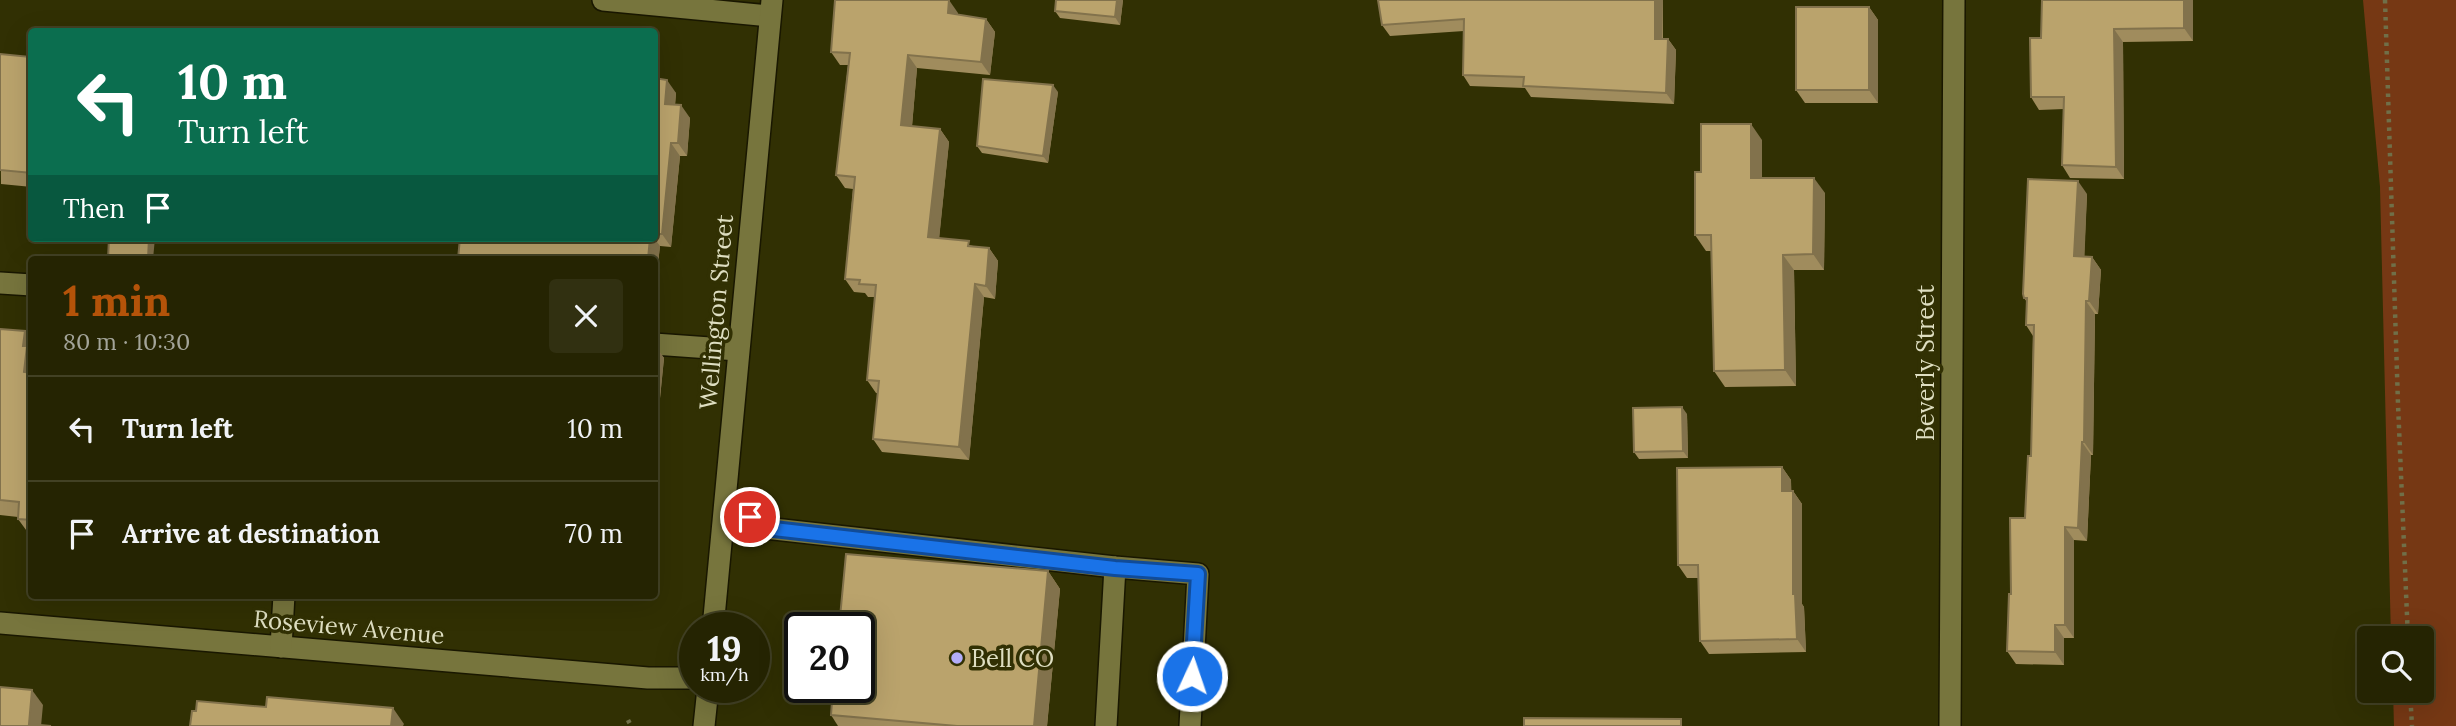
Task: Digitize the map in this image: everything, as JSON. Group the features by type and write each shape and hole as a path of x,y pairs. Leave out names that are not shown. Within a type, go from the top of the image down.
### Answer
{"street":[{"path":"603,0 771,8"},
{"name":"Beverly Street","path":"1950,726 1954,0"},
{"name":"Wellington Street","path":"714,612 771,8"},
{"path":"0,282 28,285"},
{"path":"658,344 738,350"},
{"path":"750,517 765,528 1115,568 1198,574 1190,726"},
{"path":"1106,726 1115,568"},
{"path":"281,647 285,599"},
{"name":"Roseview Avenue","path":"0,623 648,678 679,678"},
{"path":"704,726 706,703"}],"path":[{"path":"2385,0 2407,626"},
{"path":"2411,703 2412,726"},
{"path":"628,720 631,726"}],"shaded area":[{"path":"2363,0 2456,0 2456,726 2394,726 2393,703 2434,703 2434,626 2391,626 2380,187"}],"building":[{"path":"835,0 949,0 948,13 986,19 981,62 908,55 901,125 940,129 928,237 969,241 968,246 989,248 986,286 975,284 959,447 873,439 879,381 867,380 876,285 859,284 860,280 845,279 855,177 836,175 850,53 831,52"},
{"path":"1056,0 1117,0 1115,17 1055,11"},
{"path":"1378,0 1655,0 1655,39 1668,39 1666,93 1523,86 1524,77 1463,75 1464,19 1382,25"},
{"path":"2042,0 2184,0 2184,28 2114,29 2116,167 2062,165 2064,97 2031,97 2030,38 2041,38"},
{"path":"1796,7 1869,7 1869,90 1796,90"},
{"path":"0,54 28,57 28,173 0,170"},
{"path":"658,79 667,80 665,104 681,105 678,143 671,143 662,234 658,234"},
{"path":"983,79 1053,85 1043,156 977,146"},
{"path":"1701,124 1751,124 1751,178 1814,178 1813,254 1783,255 1785,370 1714,371 1711,235 1695,235 1695,172 1701,172"},
{"path":"2028,179 2078,181 2074,256 2092,257 2089,301 2086,301 2084,442 2078,528 2065,527 2065,625 2055,625 2055,652 2007,651 2011,594 2010,518 2025,518 2028,456 2031,456 2034,325 2026,325 2027,298 2024,298 2023,294"},
{"path":"109,242 149,242 148,256 108,256"},
{"path":"460,242 650,242 648,256 458,256"},
{"path":"0,329 25,331 23,346 27,346 24,372 28,372 28,520 18,519 19,502 0,500"},
{"path":"1682,407 1683,451 1634,452 1633,408"},
{"path":"1782,467 1782,491 1793,491 1793,594 1797,639 1700,641 1698,565 1678,565 1677,468"},
{"name":"Bell CO","path":"846,554 1048,571 1034,726 957,726 831,715 832,703 875,703 875,612 841,612"},
{"path":"0,687 32,690 29,724 51,726 0,726"},
{"path":"267,697 393,708 391,726 190,726 192,711 196,711 197,701 266,707"},
{"path":"1524,718 1681,719 1681,726 1524,726"}],"place":[{"name":"Bell CO","path":"957,658"}],"route":[{"path":"750,517 765,528 1115,568 1198,574 1192,676"}]}
